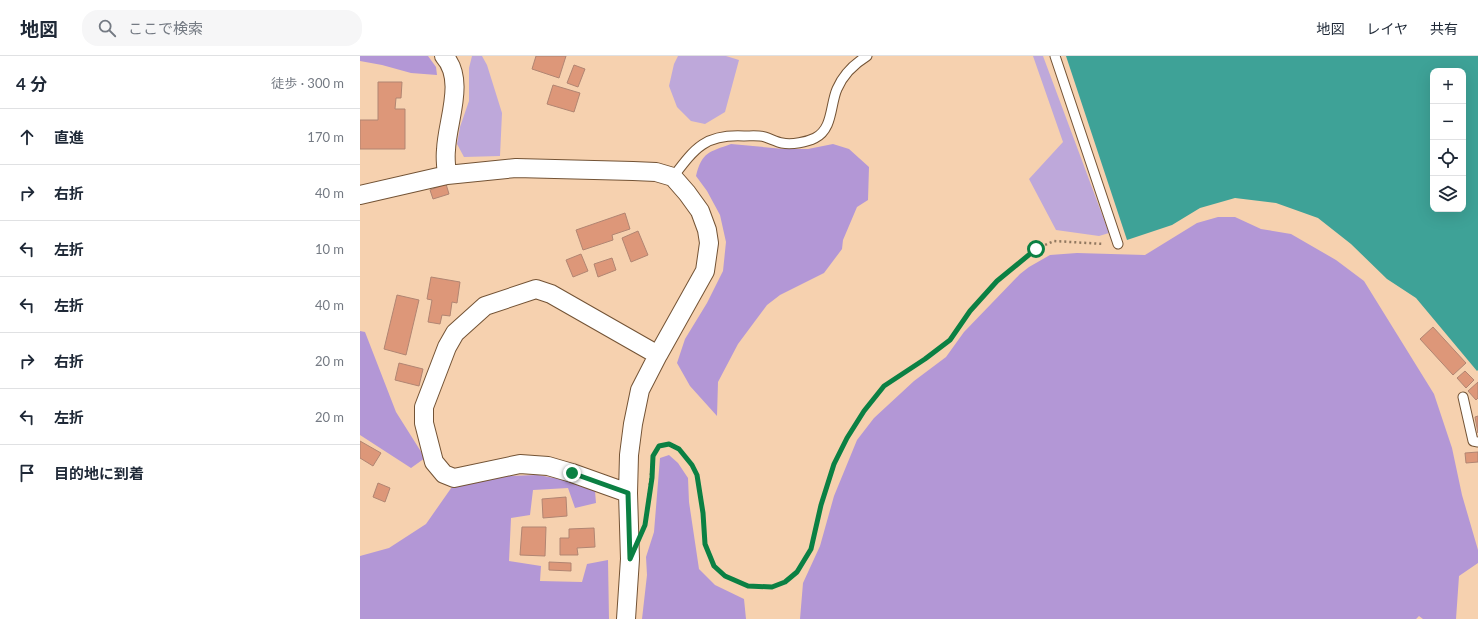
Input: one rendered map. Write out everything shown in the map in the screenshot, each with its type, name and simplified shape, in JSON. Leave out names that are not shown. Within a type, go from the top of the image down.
[{"type":"street","points":[[444,56],[454,77],[453,102],[446,149],[447,175]]},
{"type":"street","points":[[360,195],[447,175],[516,168],[656,172],[673,177],[700,211],[707,230],[709,242],[705,271],[640,390],[633,424],[629,455],[628,493],[630,559],[626,619]]},
{"type":"street","points":[[628,493],[548,466],[520,464],[454,478],[444,474],[434,462],[424,423],[424,407],[447,347],[455,333],[485,306],[536,290],[550,294],[658,355]]},
{"type":"lane","points":[[673,177],[691,154],[707,141],[730,135],[764,136],[783,144],[798,143],[816,138],[825,129],[837,90],[845,76],[857,63],[867,56]]},
{"type":"lane","points":[[1055,56],[1118,244]]},
{"type":"lane","points":[[1463,397],[1472,441],[1478,442]]},
{"type":"path","points":[[648,502],[653,456],[659,446],[669,444],[679,449],[692,465],[697,475],[703,513],[705,544],[714,566],[725,576],[748,586],[772,587],[785,582],[797,572],[811,549],[821,505],[834,464],[847,438],[864,411],[884,386],[925,359],[950,340],[970,311],[997,281],[1036,249],[1054,241],[1088,244],[1118,244]]},
{"type":"shaded area","points":[[360,56],[428,56],[436,67],[437,75],[411,73],[360,61]]},
{"type":"shaded area","points":[[472,56],[482,56],[487,65],[502,113],[500,156],[464,157],[457,144],[460,127],[469,101],[469,68]]},
{"type":"shaded area","points":[[678,56],[726,56],[739,60],[725,112],[705,124],[691,121],[677,107],[669,86],[674,64]]},
{"type":"shaded area","points":[[1033,56],[1043,56],[1109,233],[1099,236],[1056,230],[1029,179],[1063,142]]},
{"type":"shaded area","points":[[731,144],[784,149],[808,149],[833,144],[849,149],[869,167],[868,200],[857,207],[843,240],[842,249],[824,273],[780,295],[767,305],[738,344],[718,382],[717,416],[690,386],[677,363],[685,339],[707,303],[723,271],[726,242],[720,215],[707,191],[696,176],[698,168],[704,157],[712,151]]},
{"type":"shaded area","points":[[1218,217],[1235,217],[1261,229],[1291,234],[1336,260],[1364,281],[1434,394],[1452,448],[1462,495],[1478,550],[1478,563],[1459,576],[1456,619],[1423,619],[1419,616],[1416,619],[800,619],[803,583],[820,546],[834,496],[857,440],[874,418],[914,381],[946,357],[964,332],[1020,274],[1050,255],[1077,253],[1145,255],[1197,223]]},
{"type":"shaded area","points":[[360,331],[365,332],[396,412],[425,458],[411,468],[360,435]]},
{"type":"shaded area","points":[[669,455],[678,463],[688,478],[689,502],[699,569],[715,585],[744,599],[746,619],[642,619],[647,575],[646,557],[654,532],[660,458]]},
{"type":"shaded area","points":[[538,475],[571,481],[595,491],[596,503],[575,508],[568,488],[533,490],[530,515],[511,518],[509,561],[541,566],[540,581],[582,582],[587,564],[608,560],[609,619],[360,619],[360,556],[389,548],[426,524],[454,484],[507,476]]},
{"type":"water","points":[[1066,56],[1478,56],[1477,371],[1416,298],[1387,279],[1351,244],[1318,218],[1276,203],[1235,198],[1200,208],[1172,225],[1127,240]]},
{"type":"building","points":[[536,56],[566,56],[559,78],[532,69]]},
{"type":"building","points":[[574,65],[585,69],[578,87],[567,83]]},
{"type":"building","points":[[378,82],[402,82],[401,98],[396,98],[395,109],[405,109],[405,149],[360,149],[360,120],[378,120]]},
{"type":"building","points":[[553,85],[580,93],[574,112],[547,104]]},
{"type":"building","points":[[446,184],[449,194],[433,199],[430,190]]},
{"type":"building","points":[[625,213],[630,229],[612,235],[613,240],[583,250],[576,230]]},
{"type":"building","points":[[638,231],[648,255],[631,262],[622,238]]},
{"type":"building","points":[[581,254],[588,271],[573,277],[566,260]]},
{"type":"building","points":[[612,258],[616,270],[598,277],[594,264]]},
{"type":"building","points":[[431,277],[460,282],[457,303],[452,302],[450,316],[442,315],[440,324],[428,322],[432,300],[427,299]]},
{"type":"building","points":[[397,295],[419,300],[406,355],[384,349]]},
{"type":"building","points":[[1433,327],[1466,363],[1453,375],[1420,339]]},
{"type":"building","points":[[399,363],[423,369],[419,386],[395,380]]},
{"type":"building","points":[[1465,371],[1474,380],[1466,388],[1457,378]]},
{"type":"building","points":[[1478,382],[1478,398],[1476,400],[1468,391]]},
{"type":"building","points":[[1478,416],[1478,433],[1475,417]]},
{"type":"building","points":[[360,441],[381,453],[373,466],[360,458]]},
{"type":"building","points":[[1478,452],[1478,462],[1466,463],[1465,453]]},
{"type":"building","points":[[378,483],[390,488],[385,502],[373,497]]},
{"type":"building","points":[[566,497],[567,516],[543,518],[542,499]]},
{"type":"building","points":[[522,527],[546,527],[545,556],[520,555]]},
{"type":"building","points":[[594,528],[595,547],[577,548],[578,555],[560,555],[560,538],[569,538],[569,529]]},
{"type":"building","points":[[549,562],[571,563],[571,571],[549,570]]},
{"type":"route","points":[[572,473],[628,493],[630,559],[645,525],[652,478],[653,456],[659,446],[669,444],[679,449],[692,465],[697,475],[703,513],[705,544],[714,566],[725,576],[748,586],[772,587],[785,582],[797,572],[811,549],[821,505],[834,464],[847,438],[864,411],[884,386],[925,359],[950,340],[970,311],[997,281],[1036,249]]}]
